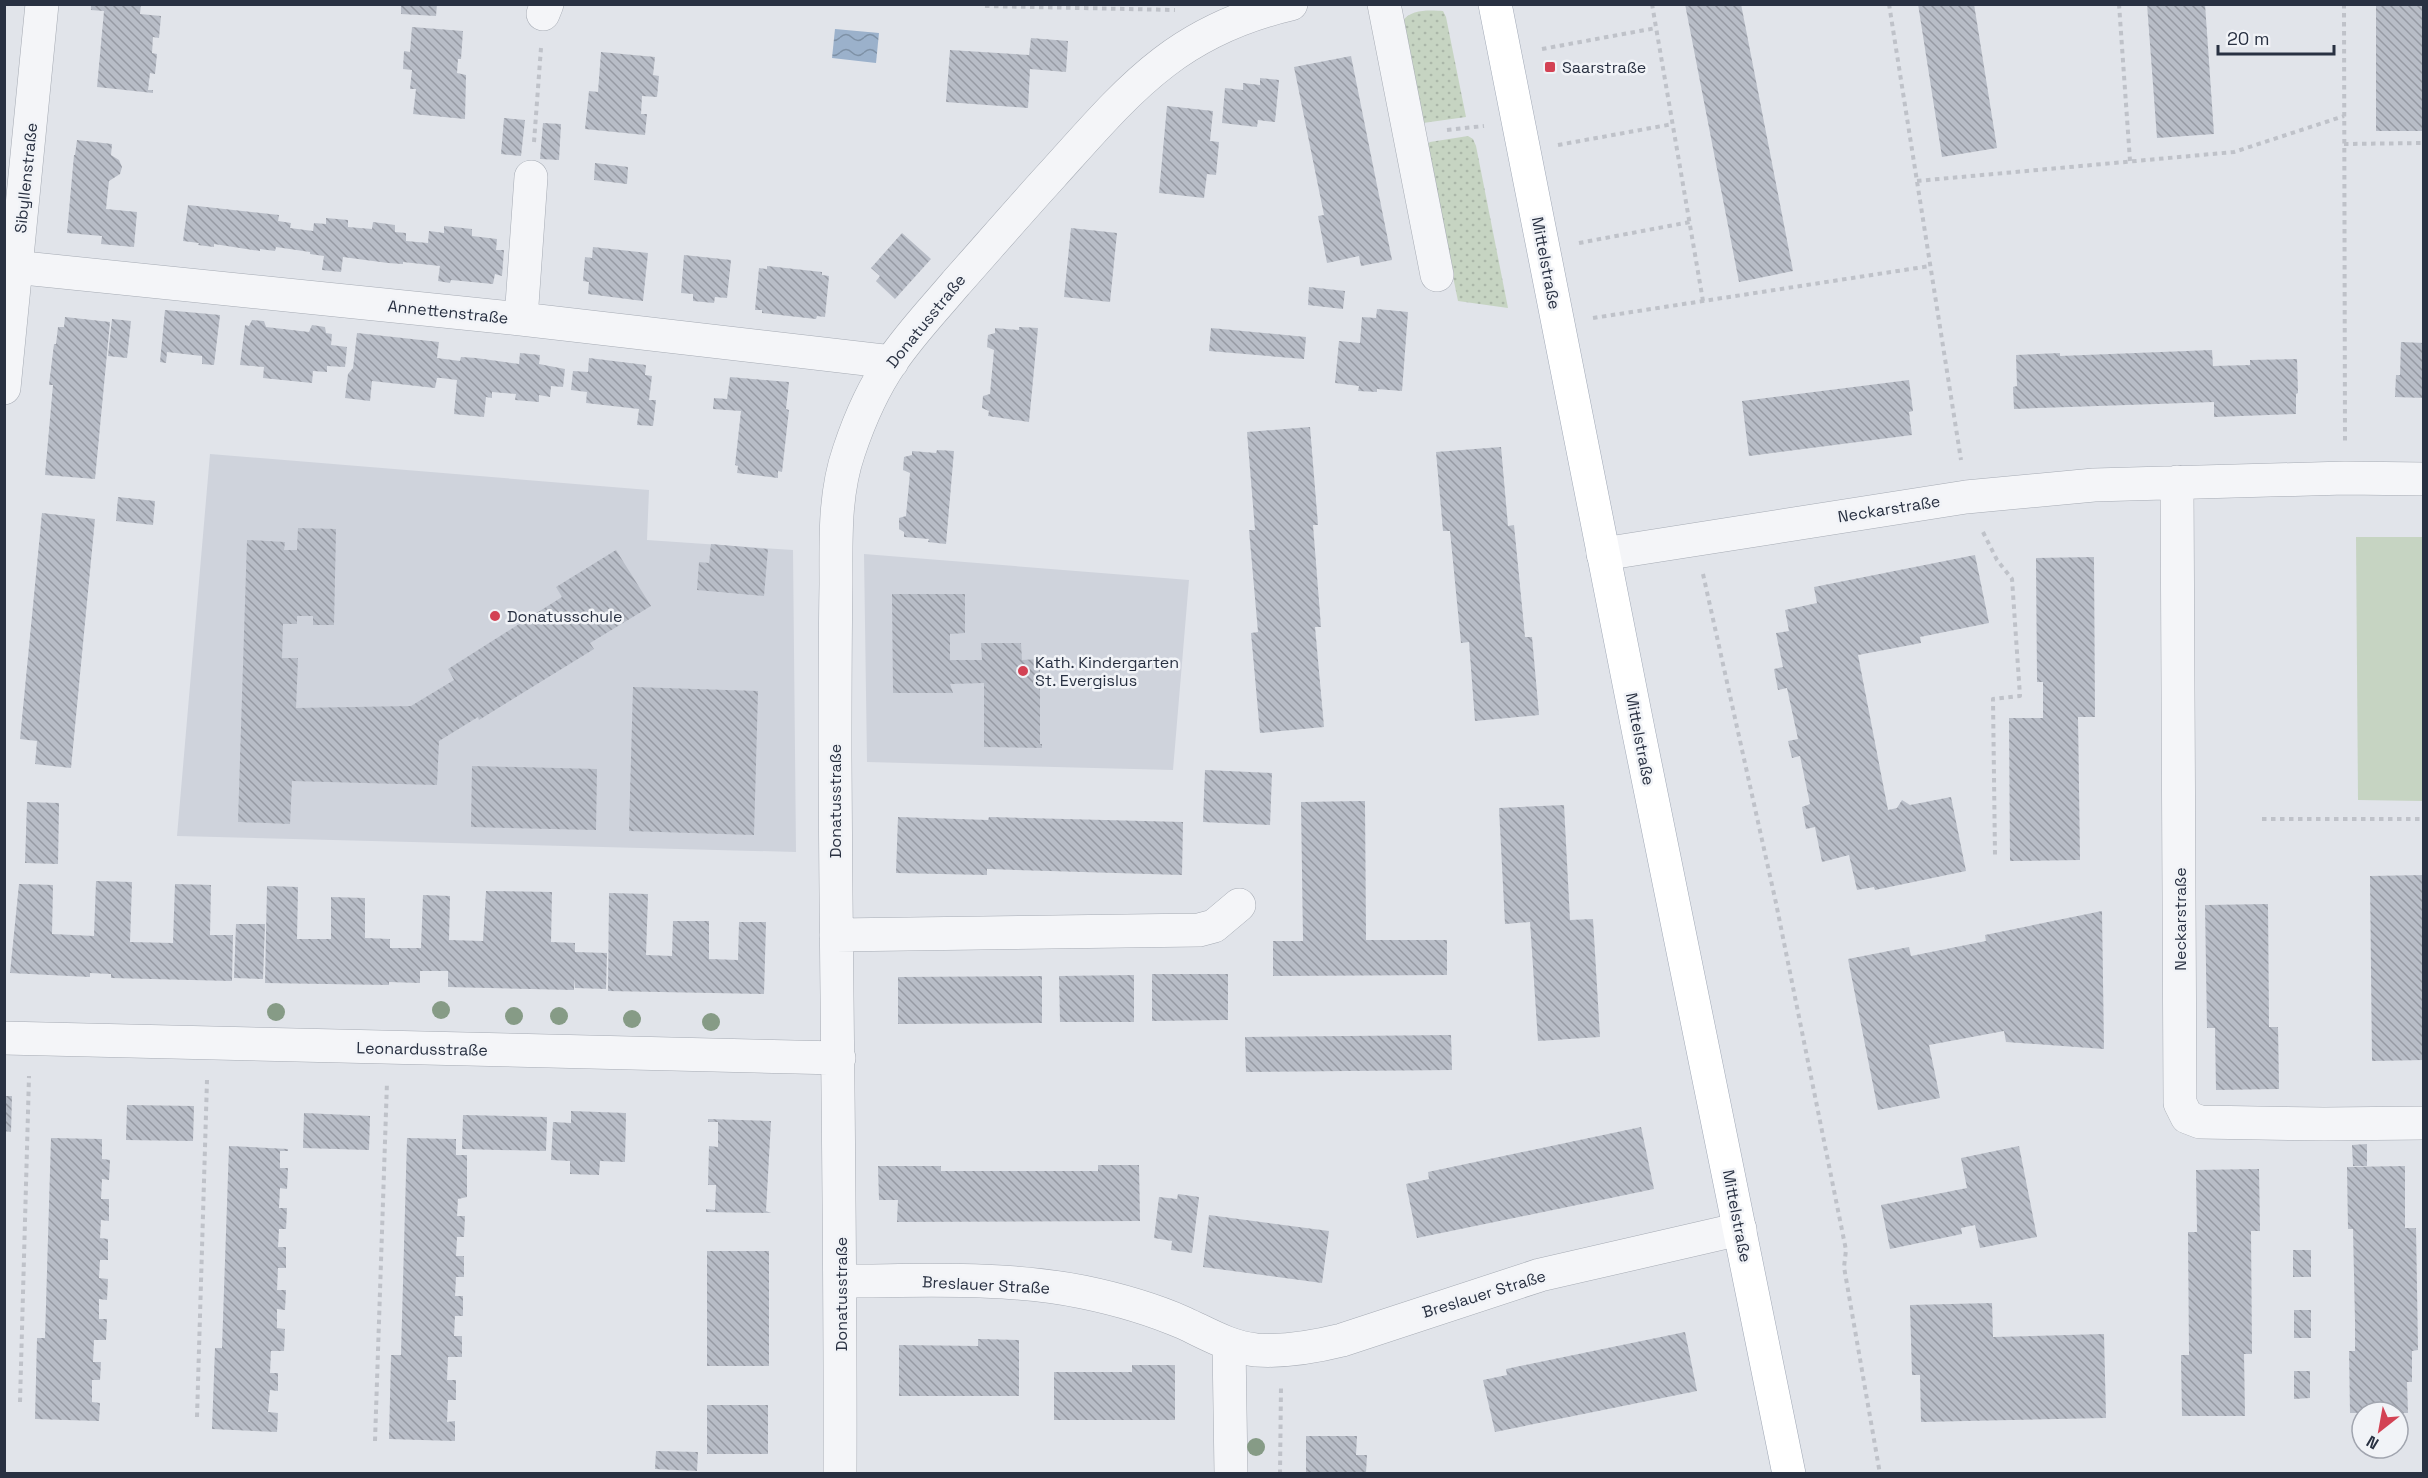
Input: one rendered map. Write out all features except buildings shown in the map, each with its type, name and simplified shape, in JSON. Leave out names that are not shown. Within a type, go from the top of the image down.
[{"type":"main road","name":"Mittelstraße","points":[[1495,4],[1603,554],[1789,1473]]},
{"type":"street","name":"Sibyllenstraße","points":[[4,388],[10,267],[42,4]]},
{"type":"street","name":"Donatusstraße","points":[[840,1473],[841,1281],[836,935],[837,514],[840,485],[847,455],[885,361],[1117,102],[1138,81],[1168,57],[1196,39],[1260,11],[1291,4]]},
{"type":"street","points":[[1384,4],[1437,275]]},
{"type":"street","points":[[521,319],[531,177]]},
{"type":"street","name":"Annettenstraße","points":[[10,267],[521,319],[885,361]]},
{"type":"street","name":"Neckarstraße","points":[[1603,554],[1966,497],[2094,485],[2344,478],[2424,479]]},
{"type":"street","name":"Neckarstraße","points":[[2177,482],[2180,1103],[2187,1117],[2200,1122],[2424,1123]]},
{"type":"street","points":[[836,935],[1199,930],[1214,926],[1239,905]]},
{"type":"street","name":"Leonardusstraße","points":[[17,1038],[839,1058]]},
{"type":"street","name":"Breslauer Straße","points":[[841,1281],[999,1283],[1083,1292],[1151,1310],[1229,1344],[1255,1350],[1281,1350],[1310,1348],[1342,1340],[1540,1275],[1740,1229]]},
{"type":"street","points":[[1229,1344],[1232,1473]]},
{"type":"path","points":[[1652,4],[1703,301]]},
{"type":"path","points":[[1889,4],[1966,497],[1997,560],[2012,579],[2020,696],[1993,699],[1995,855]]},
{"type":"path","points":[[2119,4],[2130,161]]},
{"type":"path","points":[[2344,4],[2344,478]]},
{"type":"path","points":[[985,6],[1176,10]]},
{"type":"path","points":[[531,177],[545,10]]},
{"type":"path","points":[[1505,56],[1656,28]]},
{"type":"path","points":[[1917,181],[2234,152],[2344,116]]},
{"type":"path","points":[[1524,152],[1673,124]]},
{"type":"path","points":[[2344,144],[2424,143]]},
{"type":"path","points":[[1543,250],[1690,222]]},
{"type":"path","points":[[1558,323],[1930,266]]},
{"type":"path","points":[[1695,538],[1776,903],[1846,1250],[1844,1267],[1880,1473]]},
{"type":"path","points":[[2262,819],[2424,819]]},
{"type":"path","points":[[17,1038],[20,1402]]},
{"type":"path","points":[[196,1417],[208,1043]]},
{"type":"path","points":[[375,1441],[388,1048]]},
{"type":"path","points":[[1280,1473],[1281,1350]]},
{"type":"shaded area","name":"Donatusschule","points":[[210,454],[649,490],[647,540],[793,550],[796,852],[177,836]]},
{"type":"shaded area","name":"Kath. Kindergarten St. Evergislus","points":[[864,554],[1189,580],[1173,770],[867,762]]},
{"type":"green space","points":[[1443,11],[1466,117],[1423,123],[1403,21],[1415,12]]},
{"type":"green space","points":[[1468,136],[1473,139],[1476,146],[1508,308],[1458,301],[1426,145],[1430,142]]},
{"type":"green space","points":[[2356,537],[2423,537],[2423,801],[2358,800]]},
{"type":"water","points":[[835,29],[879,33],[876,63],[832,58]]},
{"type":"place","name":"Saarstraße","points":[[1550,67]]},
{"type":"place","name":"Donatusschule","points":[[495,616]]},
{"type":"place","name":"Kath. Kindergarten St. Evergislus","points":[[1023,671]]}]
